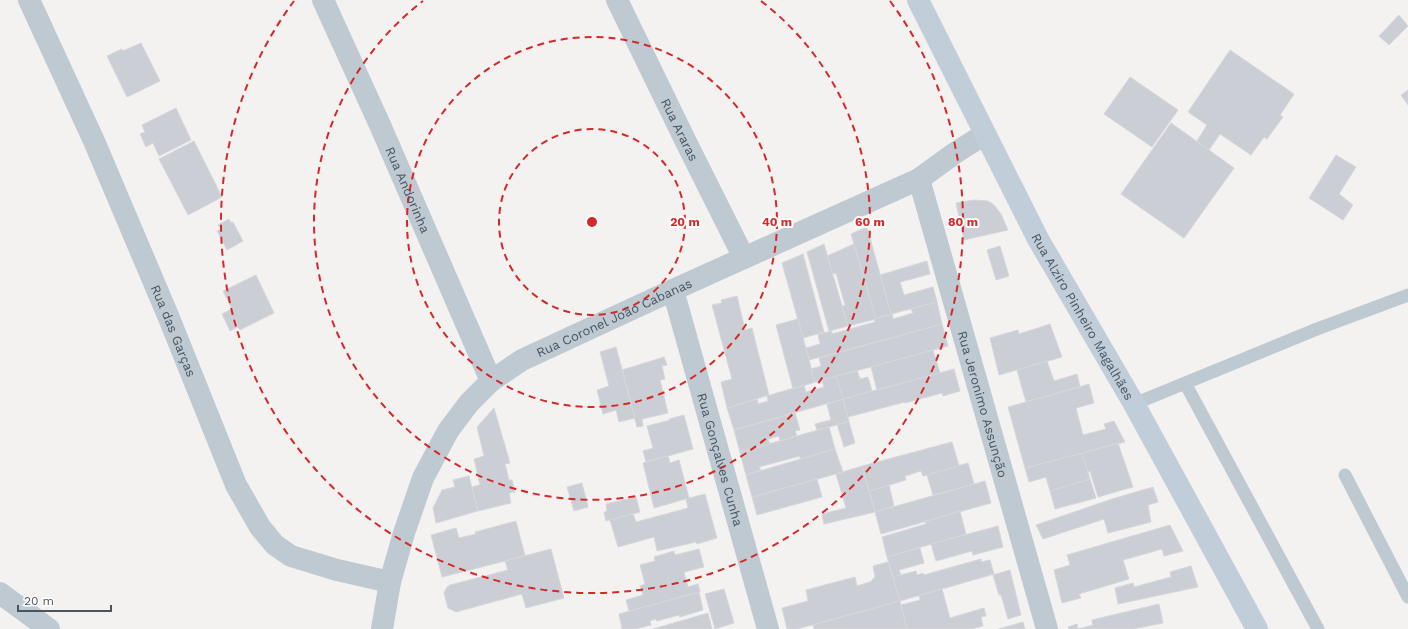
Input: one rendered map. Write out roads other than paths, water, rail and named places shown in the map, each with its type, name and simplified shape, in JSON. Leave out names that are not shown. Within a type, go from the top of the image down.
[{"type":"street","name":"Rua das Garças","points":[[29,0],[97,148],[169,318],[236,485],[260,527],[275,545],[291,556],[337,570],[390,582]]},
{"type":"street","name":"Rua Andorinha","points":[[323,0],[380,125],[491,381]]},
{"type":"street","name":"Rua Araras","points":[[617,0],[682,135],[744,258]]},
{"type":"street","name":"Rua Alziro Pinheiro Magalhães","points":[[918,0],[1038,239],[1134,404],[1257,629]]},
{"type":"street","name":"Rua Coronel João Cabanas","points":[[382,629],[390,582],[404,533],[423,478],[448,431],[468,403],[491,381],[522,360],[919,179],[955,153],[985,134]]},
{"type":"street","name":"Rua Jeronimo Assunção","points":[[919,179],[1047,629]]},
{"type":"street","name":"Rua Gonçalves Cunha","points":[[673,290],[768,629]]},
{"type":"street","points":[[0,593],[49,629]]},
{"type":"lane","points":[[1134,404],[1317,329],[1408,295]]},
{"type":"lane","points":[[1185,383],[1318,629]]},
{"type":"lane","points":[[1345,475],[1408,597]]}]
